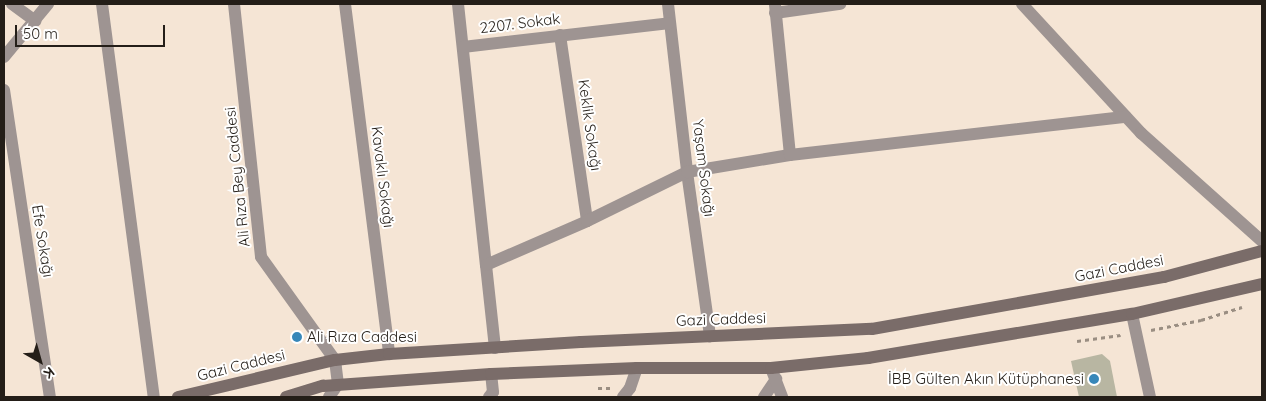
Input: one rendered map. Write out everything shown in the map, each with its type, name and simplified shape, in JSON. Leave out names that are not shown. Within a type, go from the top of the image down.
[{"type":"main road","name":"Gazi Caddesi","points":[[178,397],[335,360],[390,354],[872,329],[1164,277],[1262,251]]},
{"type":"main road","points":[[286,397],[323,386],[338,384],[491,374],[637,368],[773,374],[1132,314],[1262,284]]},
{"type":"street","points":[[12,4],[35,21]]},
{"type":"street","points":[[4,57],[48,4]]},
{"type":"street","points":[[102,4],[154,397]]},
{"type":"street","name":"Ali Rıza Bey Caddesi","points":[[234,4],[261,257],[335,360],[338,384]]},
{"type":"street","name":"Kavaklı Sokağı","points":[[345,4],[390,354]]},
{"type":"street","points":[[458,4],[495,348]]},
{"type":"street","name":"Yaşam Sokağı","points":[[668,4],[687,172],[710,336]]},
{"type":"street","points":[[790,155],[775,9],[840,4]]},
{"type":"street","points":[[1022,4],[1141,133],[1262,241]]},
{"type":"street","name":"2207. Sokak","points":[[463,47],[670,24]]},
{"type":"street","name":"Keklik Sokağı","points":[[560,35],[587,221]]},
{"type":"street","name":"Efe Sokağı","points":[[4,90],[50,397]]},
{"type":"street","points":[[486,265],[587,221],[687,172],[790,155],[1126,117]]},
{"type":"street","points":[[1132,314],[1150,397]]},
{"type":"street","points":[[624,397],[630,388],[637,368]]},
{"type":"street","points":[[489,397],[493,392],[491,374]]},
{"type":"street","points":[[764,397],[773,374]]},
{"type":"street","points":[[773,374],[782,397]]},
{"type":"street","points":[[329,397],[338,384]]},
{"type":"building","name":"İBB Gülten Akın Kütüphanesi","points":[[1102,354],[1110,361],[1117,397],[1079,397],[1071,361]]},
{"type":"place","name":"Ali Rıza Caddesi","points":[[297,337]]},
{"type":"place","name":"İBB Gülten Akın Kütüphanesi","points":[[1094,379]]}]
